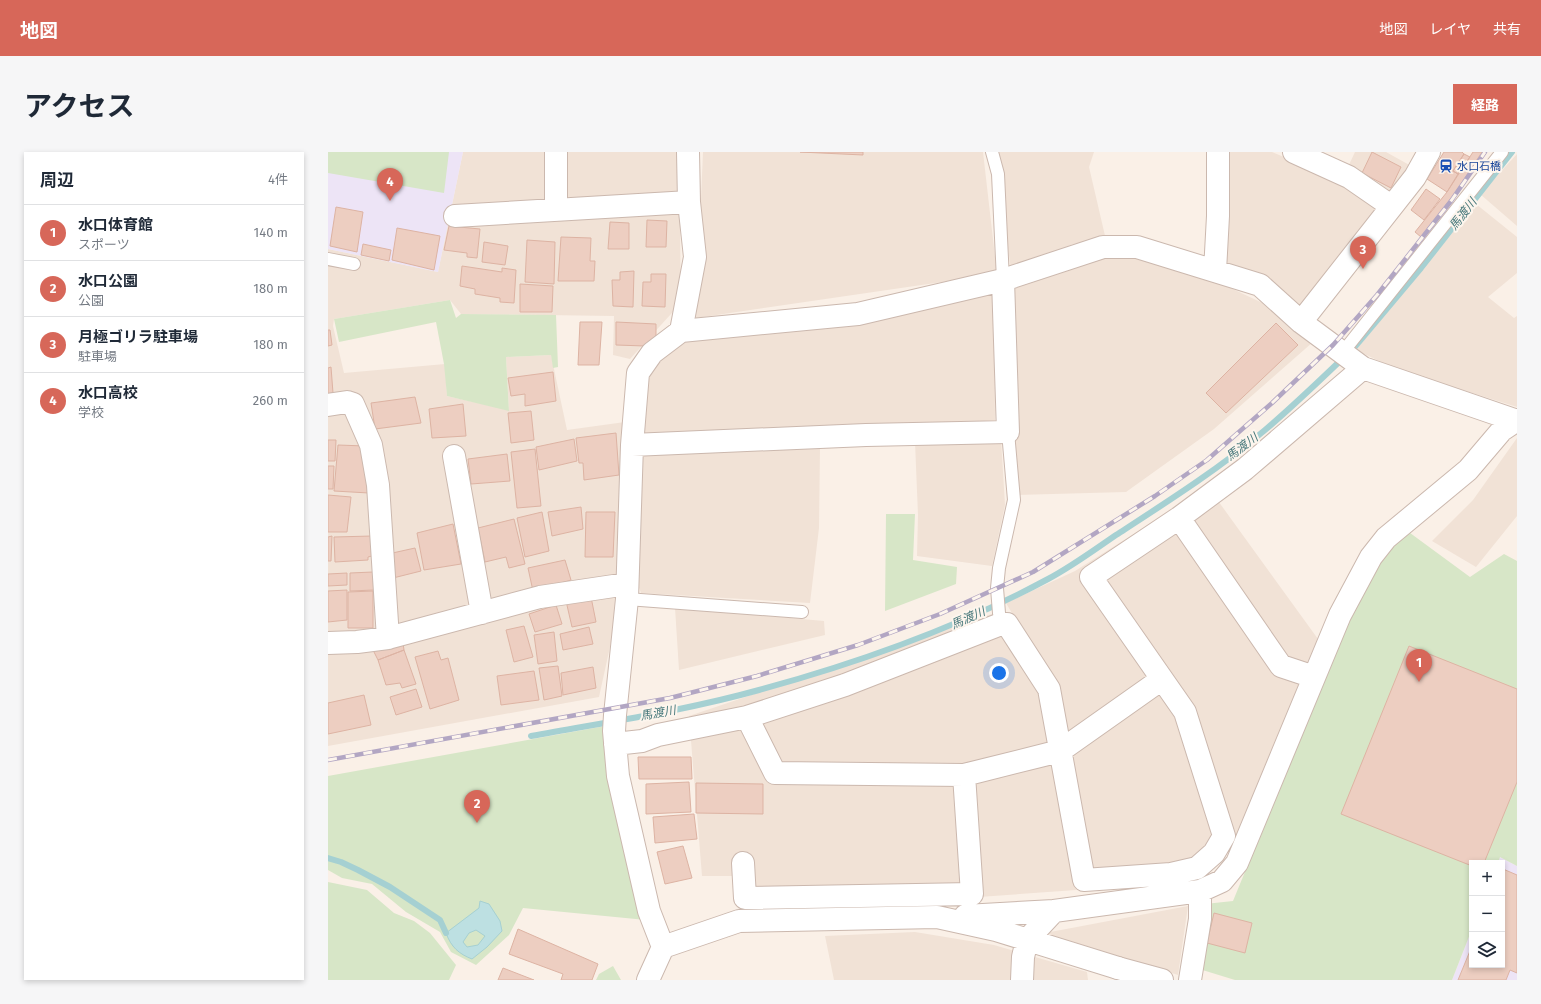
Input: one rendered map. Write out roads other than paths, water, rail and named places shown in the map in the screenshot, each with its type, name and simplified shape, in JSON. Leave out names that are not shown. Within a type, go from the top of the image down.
[{"type":"street","points":[[556,152],[556,210]]},
{"type":"street","points":[[681,331],[696,257],[689,202],[688,152]]},
{"type":"street","points":[[1215,271],[1218,216],[1218,152]]},
{"type":"street","points":[[1294,152],[1349,177],[1391,206]]},
{"type":"street","points":[[1301,322],[1415,177],[1430,152]]},
{"type":"street","points":[[455,216],[689,202]]},
{"type":"street","points":[[648,980],[663,947],[649,911],[618,776],[615,730],[627,592],[632,445],[638,373],[652,353],[681,331],[858,314],[1003,280],[1103,247],[1137,247],[1260,285],[1301,322],[1363,368],[1517,421]]},
{"type":"street","points":[[632,445],[866,435],[1008,432],[1003,280]]},
{"type":"street","points":[[615,730],[642,741],[658,735],[747,717],[845,685],[1000,619],[1007,624],[1049,689],[1084,880],[1171,874],[1197,868],[1214,853],[1224,836],[1185,712],[1091,577],[1179,518],[1245,469],[1363,368]]},
{"type":"street","points":[[328,405],[346,402],[353,404],[371,445],[378,485],[388,638]]},
{"type":"street","points":[[663,947],[739,921],[937,917],[1054,911],[1200,890],[1222,880],[1236,863],[1340,615],[1371,557],[1386,538],[1468,470],[1502,430],[1517,421]]},
{"type":"street","points":[[454,456],[482,613]]},
{"type":"street","points":[[1179,518],[1280,666],[1314,677]]},
{"type":"street","points":[[328,643],[357,642],[388,638],[540,597],[627,592]]},
{"type":"street","points":[[747,717],[775,772],[964,775],[1060,751],[1162,679]]},
{"type":"street","points":[[743,863],[745,898],[972,894],[964,775]]},
{"type":"street","points":[[1190,980],[1200,919],[1200,890]]},
{"type":"street","points":[[1022,980],[1023,957],[1027,940],[1054,911]]},
{"type":"street","points":[[937,917],[996,930],[1162,980]]},
{"type":"lane","points":[[992,152],[998,174],[1003,280]]},
{"type":"lane","points":[[1343,352],[1502,152]]},
{"type":"lane","points":[[328,259],[354,264]]},
{"type":"lane","points":[[1000,619],[997,597],[999,568],[1014,500],[1008,432]]},
{"type":"lane","points":[[627,592],[802,612]]},
{"type":"water","points":[[480,901],[489,904],[500,921],[502,931],[487,947],[472,959],[463,955],[456,949],[450,942],[446,933],[479,908]],"holes":[[[476,930],[485,936],[478,945],[467,947],[463,942],[469,933]]]},
{"type":"waterway","name":"馬渡川","points":[[1353,349],[1421,268],[1512,152]]},
{"type":"waterway","name":"馬渡川","points":[[531,736],[674,710],[759,690],[833,668],[906,643],[943,629],[1014,597],[1065,569],[1192,485],[1265,430],[1294,405],[1339,362]]},
{"type":"waterway","points":[[328,858],[341,862],[390,887],[440,920],[446,933]]},
{"type":"railway","points":[[328,760],[670,698],[757,676],[858,645],[940,614],[1033,572],[1155,496],[1207,460],[1272,403],[1333,345],[1377,295],[1451,201],[1485,152]]},
{"type":"place","name":"水口石橋","points":[[1446,166]]},
{"type":"place","name":"水口高校","points":[[390,201]]},
{"type":"place","name":"月極ゴリラ駐車場","points":[[1363,269]]},
{"type":"place","name":"水口体育館","points":[[1419,682]]},
{"type":"place","name":"水口公園","points":[[477,823]]}]
